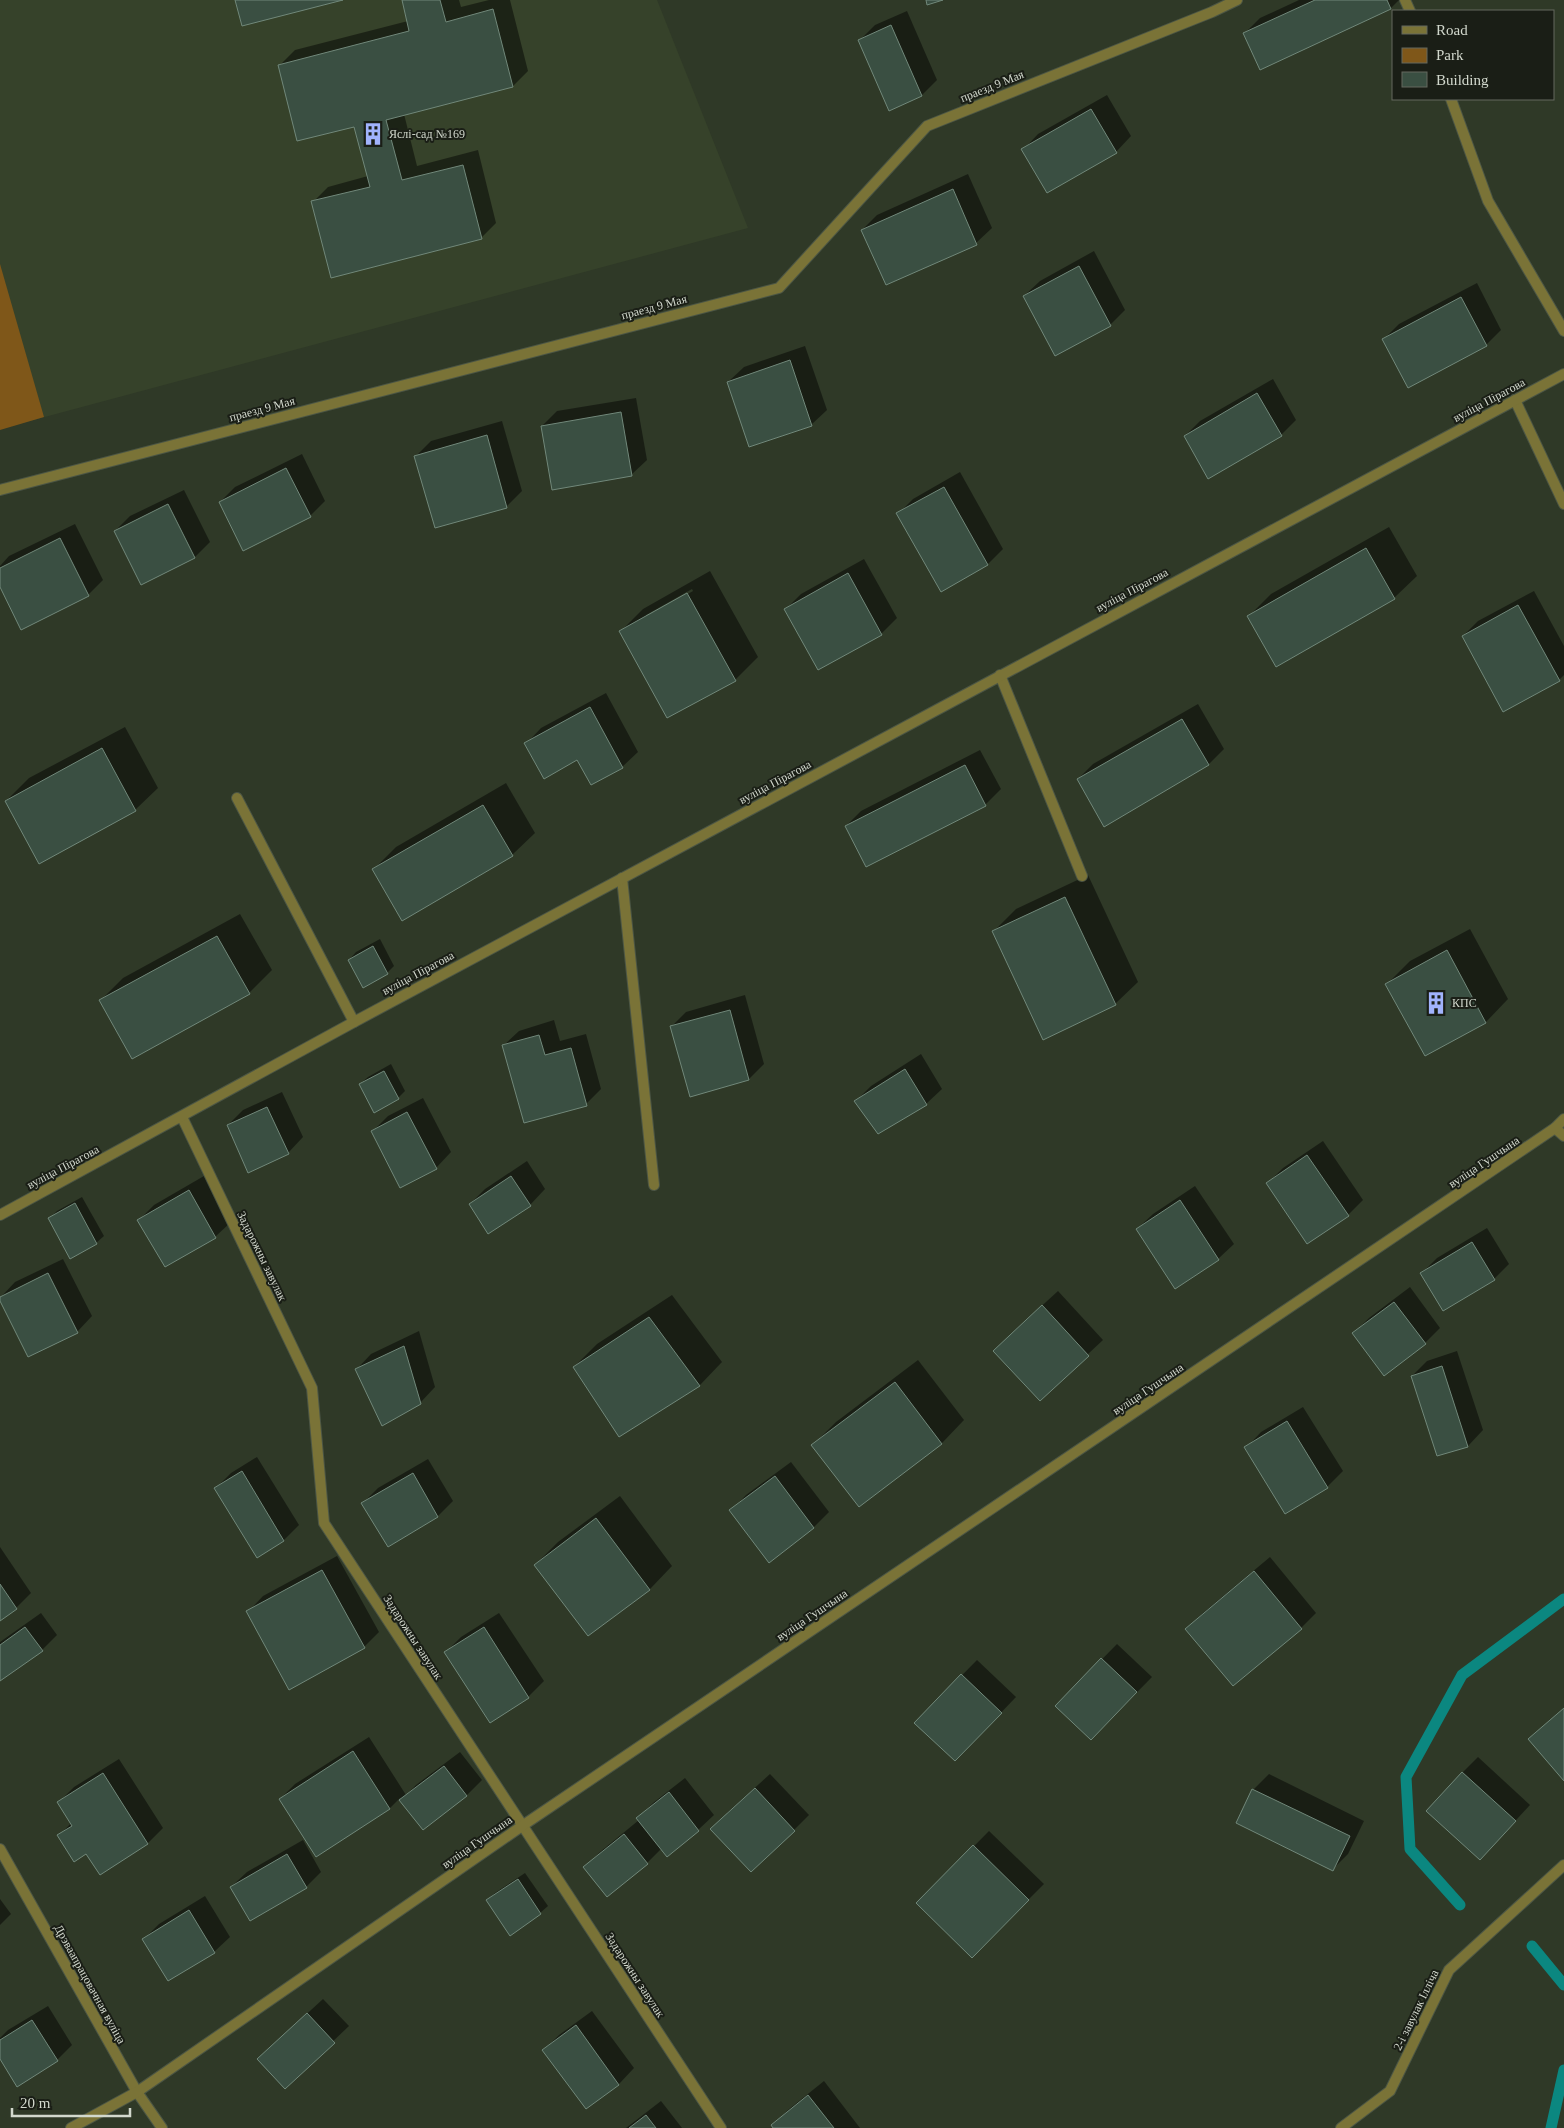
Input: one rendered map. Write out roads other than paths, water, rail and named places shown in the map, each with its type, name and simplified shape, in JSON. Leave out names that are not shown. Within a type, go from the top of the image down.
[{"type":"street","name":"праезд 9 Мая","points":[[0,490],[779,288],[927,126],[1212,12],[1237,0]]},
{"type":"street","points":[[1451,100],[1488,200],[1564,331]]},
{"type":"street","name":"вуліца Пірагова","points":[[0,1215],[354,1022],[1564,374]]},
{"type":"street","points":[[1515,400],[1564,504]]},
{"type":"street","points":[[1000,675],[1082,876]]},
{"type":"street","points":[[237,798],[354,1022]]},
{"type":"street","points":[[622,878],[654,1185]]},
{"type":"street","name":"Задарожны завулак","points":[[182,1117],[312,1388],[324,1524],[720,2128]]},
{"type":"street","name":"вуліца Гушчына","points":[[71,2128],[136,2092],[522,1826],[1556,1128],[1564,1119]]},
{"type":"street","points":[[1556,1128],[1564,1136]]},
{"type":"street","name":"Дрэваапрацовачная вуліца","points":[[0,1849],[136,2092],[162,2128]]},
{"type":"street","name":"2-і завулак Ілліча","points":[[1341,2128],[1390,2091],[1449,1970],[1564,1865]]},
{"type":"waterway","points":[[1460,1905],[1410,1849],[1406,1777],[1462,1675],[1564,1599]]},
{"type":"waterway","points":[[1532,1946],[1564,1985]]},
{"type":"waterway","points":[[1551,2128],[1564,2070]]},
{"type":"place","name":"Яслі-сад №169","points":[[373,134]]},
{"type":"place","name":"КПС","points":[[1436,1003]]}]
